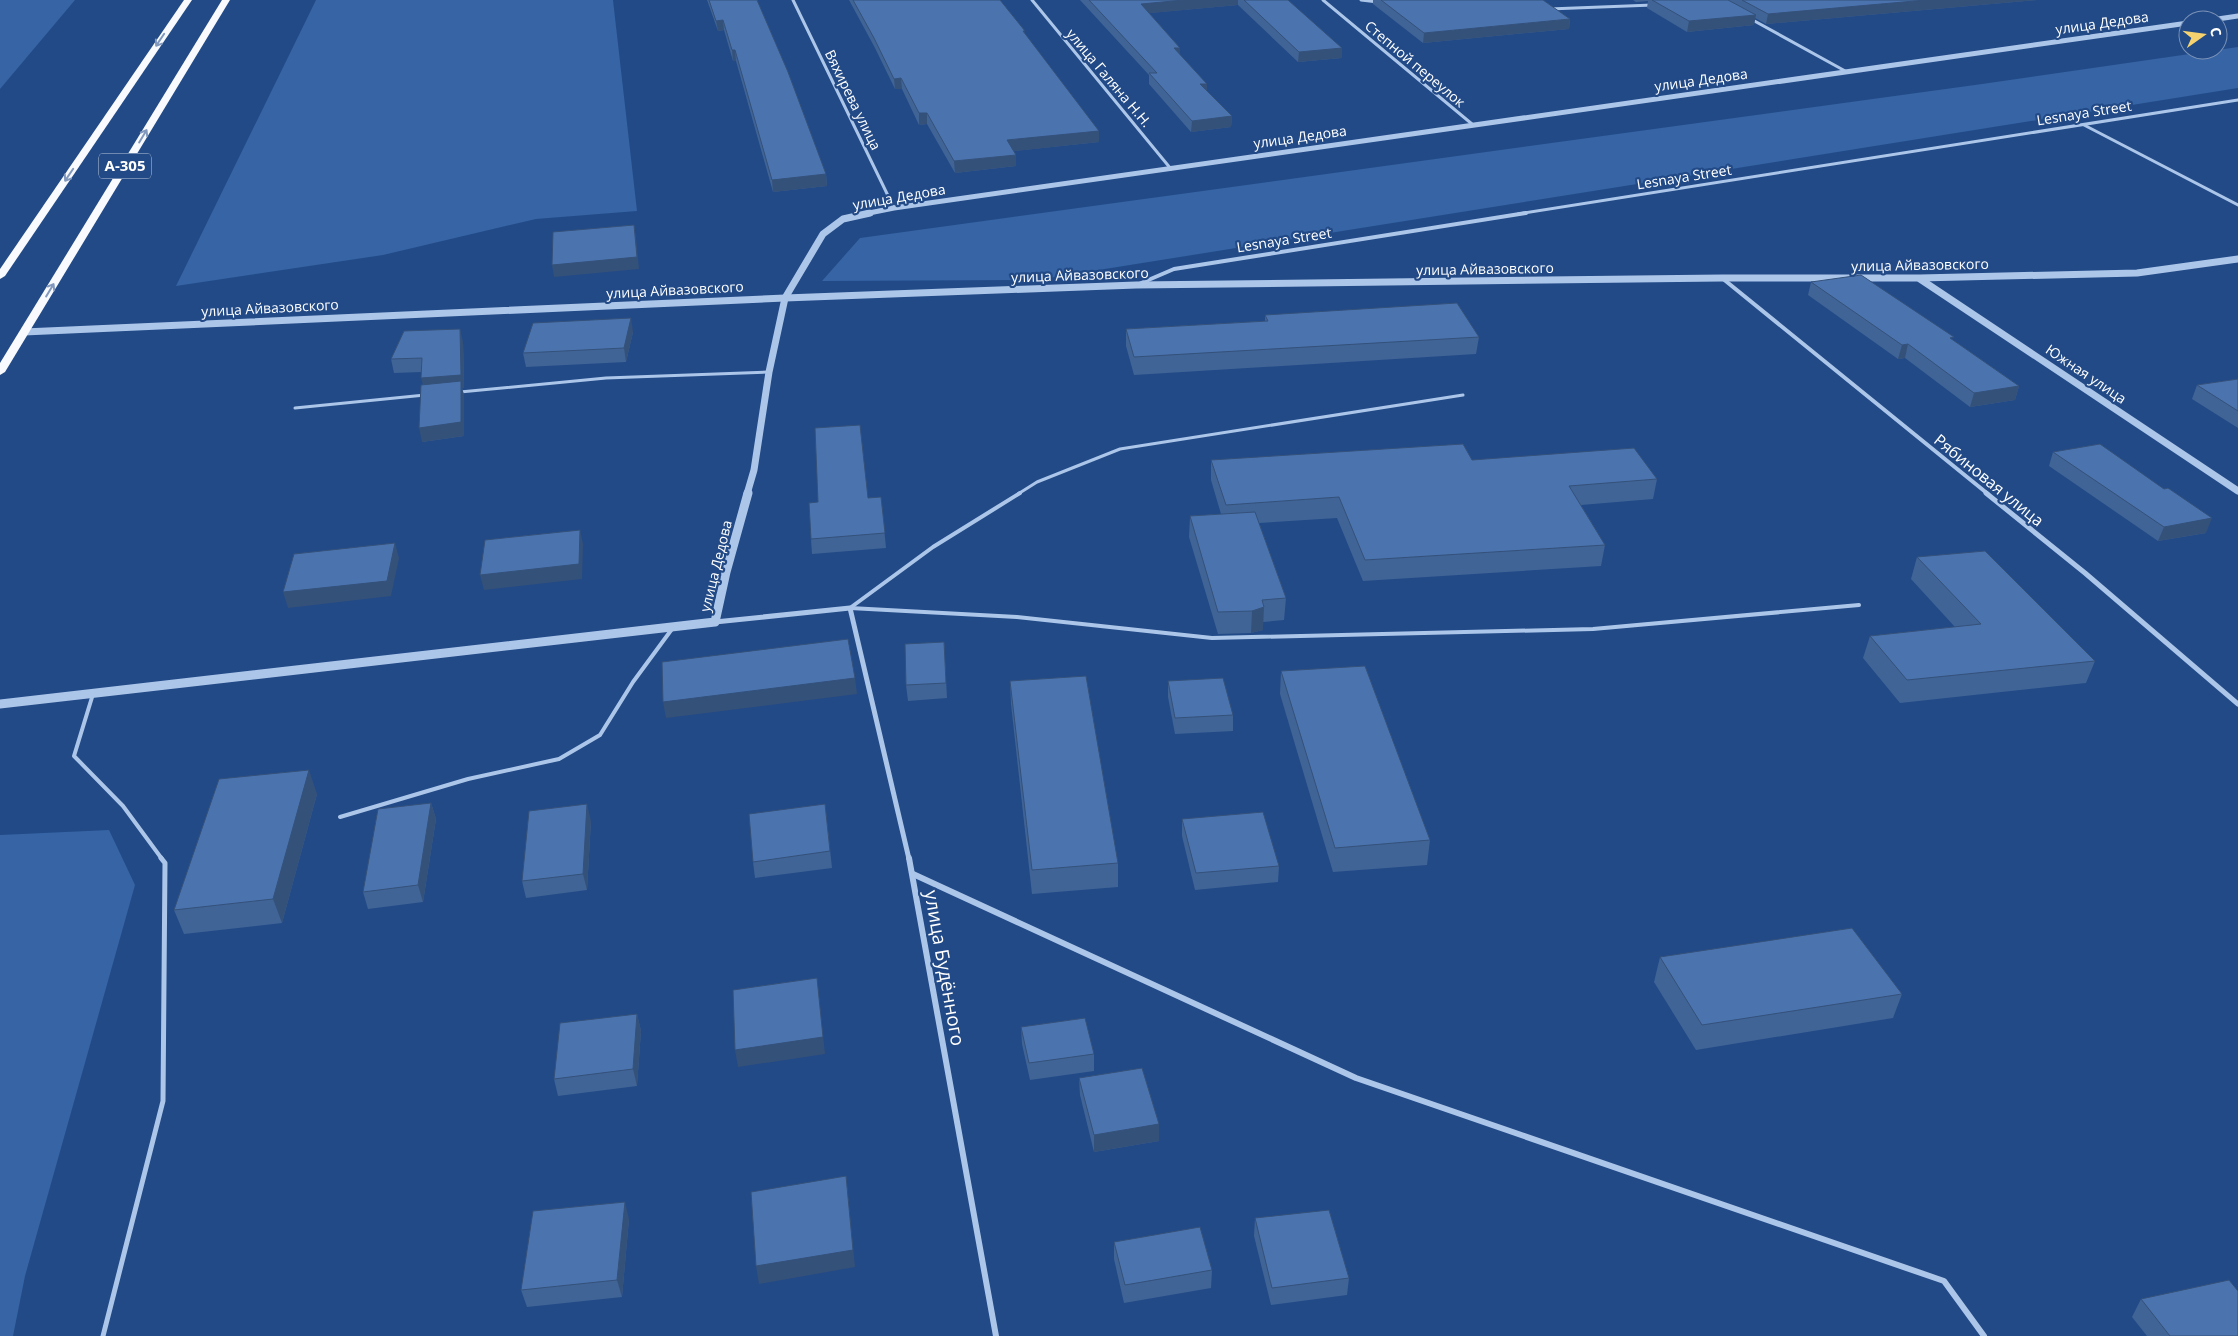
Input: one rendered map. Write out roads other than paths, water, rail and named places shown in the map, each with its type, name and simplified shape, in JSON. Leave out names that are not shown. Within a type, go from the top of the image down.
[{"type":"highway","name":"А-305","points":[[0,276],[188,0]]},
{"type":"highway","name":"А-305","points":[[0,372],[226,0]]},
{"type":"street","name":"Вяхирева улица","points":[[793,0],[894,208]]},
{"type":"street","name":"улица Галяна Н.Н.","points":[[1032,0],[1171,169]]},
{"type":"street","name":"Степной переулок","points":[[1323,0],[1472,124]]},
{"type":"street","points":[[1361,0],[1380,2]]},
{"type":"street","points":[[1548,9],[1662,5]]},
{"type":"street","points":[[1743,15],[1847,72]]},
{"type":"street","name":"улица Дедова","points":[[716,622],[726,572],[754,470],[769,372],[785,298],[823,234],[843,219],[894,208],[2178,24]]},
{"type":"street","name":"Lesnaya Street","points":[[1136,285],[1174,269],[2238,100]]},
{"type":"street","points":[[2084,125],[2238,205]]},
{"type":"street","name":"улица Айвазовского","points":[[24,332],[785,298],[1136,285],[1722,278],[1920,278],[2137,273],[2238,259]]},
{"type":"street","name":"Рябиновая улица","points":[[1722,278],[2084,572],[2238,704]]},
{"type":"street","name":"Южная улица","points":[[1920,278],[2238,491]]},
{"type":"street","points":[[0,704],[850,608]]},
{"type":"street","name":"улица Будённого","points":[[850,608],[913,874],[996,1336]]},
{"type":"street","points":[[913,874],[1356,1078],[1944,1281],[1984,1336]]},
{"type":"lane","points":[[450,393],[606,378],[769,372]]},
{"type":"lane","points":[[295,408],[431,395]]},
{"type":"lane","points":[[850,608],[933,547],[1037,482],[1120,449],[1463,395]]},
{"type":"lane","points":[[850,608],[1017,616],[1212,638],[1593,629],[1859,605]]},
{"type":"lane","points":[[340,817],[468,779],[559,759],[600,735],[633,682],[673,627]]},
{"type":"lane","points":[[94,692],[74,756],[124,806],[165,862],[163,1101],[103,1336]]}]
